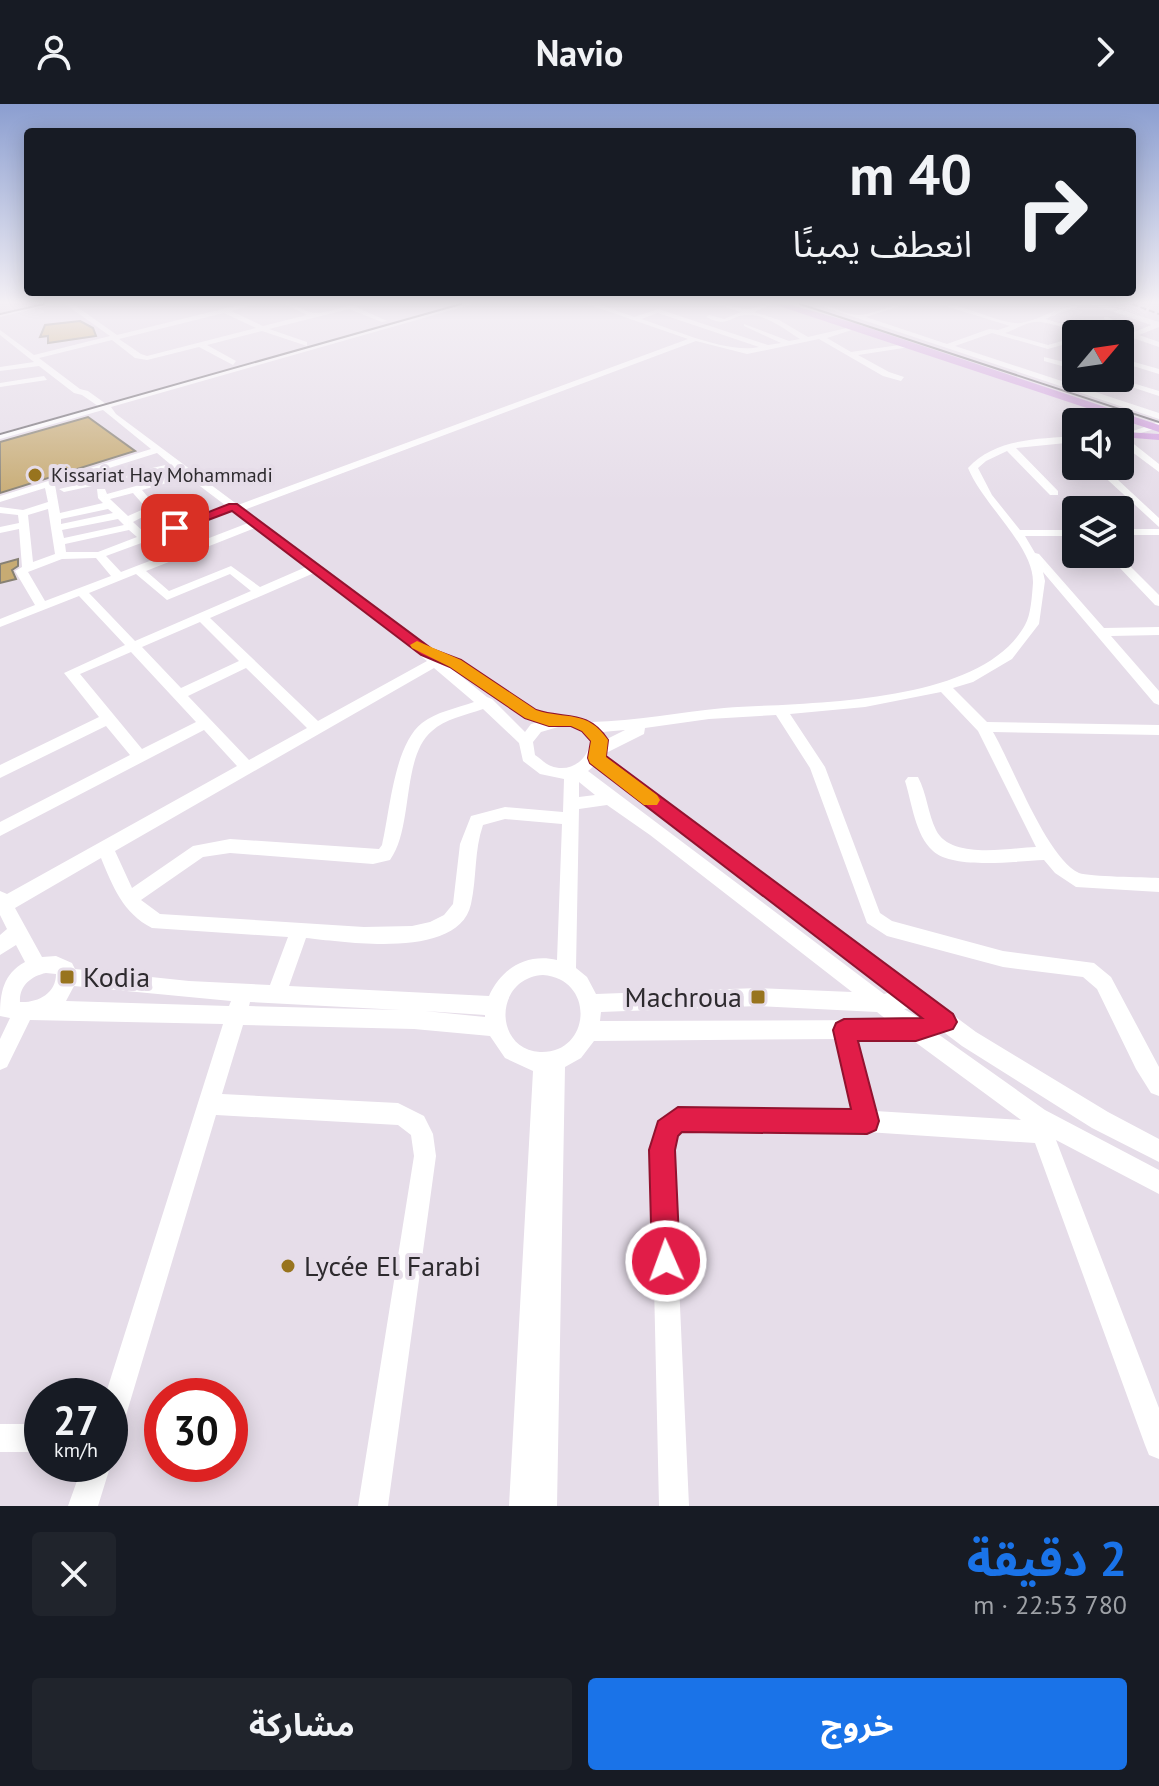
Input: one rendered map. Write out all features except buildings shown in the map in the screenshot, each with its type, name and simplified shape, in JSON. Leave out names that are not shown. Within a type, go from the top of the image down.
[{"type":"main road","points":[[983,369],[1097,408]]},
{"type":"main road","points":[[990,369],[1154,426]]},
{"type":"main road","points":[[1134,420],[1154,426]]},
{"type":"main road","points":[[1134,432],[1154,426]]},
{"type":"street","points":[[49,369],[317,567],[487,702],[510,721],[526,742],[528,757],[534,763],[552,772],[571,772],[656,830],[1040,1125],[1159,1182]]},
{"type":"street","points":[[0,430],[62,411],[99,407],[213,369]]},
{"type":"street","points":[[0,436],[234,369]]},
{"type":"street","points":[[42,607],[21,571],[61,556],[99,555],[612,369]]},
{"type":"street","points":[[881,369],[901,379]]},
{"type":"street","points":[[1015,369],[1159,416]]},
{"type":"street","points":[[0,385],[44,378]]},
{"type":"street","points":[[1134,386],[1159,394]]},
{"type":"street","points":[[62,411],[78,394]]},
{"type":"street","points":[[1134,432],[1154,426]]},
{"type":"street","points":[[1062,441],[1010,448],[983,458],[973,468],[979,483],[1028,548],[1159,700]]},
{"type":"street","points":[[1134,446],[1158,467]]},
{"type":"street","points":[[1010,448],[1054,493]]},
{"type":"street","points":[[0,499],[51,493],[95,470],[158,450]]},
{"type":"street","points":[[76,482],[99,483],[178,465]]},
{"type":"street","points":[[95,470],[106,502],[145,539]]},
{"type":"street","points":[[56,522],[190,474]]},
{"type":"street","points":[[1113,480],[1159,524]]},
{"type":"street","points":[[76,482],[82,511]]},
{"type":"street","points":[[59,542],[153,509],[137,491]]},
{"type":"street","points":[[0,530],[24,519],[51,493]]},
{"type":"street","points":[[51,493],[61,556]]},
{"type":"street","points":[[0,510],[24,519]]},
{"type":"street","points":[[24,519],[28,568]]},
{"type":"street","points":[[56,522],[126,520]]},
{"type":"street","points":[[0,623],[256,524]]},
{"type":"street","points":[[1134,532],[1159,532]]},
{"type":"street","points":[[1019,533],[1062,533]]},
{"type":"street","points":[[588,727],[890,701],[946,689],[1013,651],[1031,629],[1040,582],[1028,548]]},
{"type":"street","points":[[99,555],[118,576]]},
{"type":"street","points":[[140,757],[71,673],[317,567]]},
{"type":"street","points":[[1126,568],[1159,602]]},
{"type":"street","points":[[137,569],[167,596],[231,569],[259,592]]},
{"type":"street","points":[[81,591],[248,768]]},
{"type":"street","points":[[202,617],[317,729]]},
{"type":"street","points":[[1101,632],[1159,631]]},
{"type":"street","points":[[37,966],[2,901],[105,848],[317,729],[431,657],[455,664],[531,714],[588,727],[595,732],[598,753],[945,1022],[1041,1085],[1159,1151]]},
{"type":"street","points":[[179,695],[248,662]]},
{"type":"street","points":[[946,689],[983,727],[1048,853],[1076,880],[1159,885]]},
{"type":"street","points":[[129,899],[208,847],[373,857],[384,855],[390,847],[409,762],[419,735],[429,725],[487,702]]},
{"type":"street","points":[[779,709],[817,767],[873,918],[887,928],[1003,959],[1054,963],[1097,974],[1159,1085]]},
{"type":"street","points":[[0,772],[108,719]]},
{"type":"street","points":[[526,742],[536,728],[565,720]]},
{"type":"street","points":[[561,970],[571,772],[598,753],[659,722]]},
{"type":"street","points":[[0,830],[205,723]]},
{"type":"street","points":[[983,727],[1159,730]]},
{"type":"street","points":[[913,781],[929,833],[940,848],[971,857],[1048,853]]},
{"type":"street","points":[[105,848],[137,912],[158,922],[398,936],[434,930],[453,919],[462,906],[468,844],[477,820],[505,813],[567,811],[610,799]]},
{"type":"street","points":[[277,993],[300,930]]},
{"type":"street","points":[[0,947],[18,931]]},
{"type":"street","points":[[0,1060],[18,1009],[9,993],[9,979],[37,966],[58,965],[65,969],[67,977],[60,995],[18,1009]]},
{"type":"street","points":[[561,970],[582,984],[592,1003],[589,1031],[582,1043],[549,1060],[527,1059],[501,1041],[495,1016],[501,991],[525,971],[561,970]]},
{"type":"street","points":[[67,977],[155,988],[277,993],[495,1016]]},
{"type":"street","points":[[123,1378],[233,1017],[243,993]]},
{"type":"street","points":[[592,1003],[758,997],[882,1003],[915,998]]},
{"type":"street","points":[[18,1009],[414,1020],[495,1016]]},
{"type":"street","points":[[589,1031],[785,1028],[916,1030],[945,1022]]},
{"type":"street","points":[[844,1030],[867,1121]]},
{"type":"street","points":[[524,1506],[549,1060]]},
{"type":"street","points":[[542,1506],[549,1060]]},
{"type":"street","points":[[207,1104],[398,1114],[415,1119],[423,1131],[425,1156],[373,1506]]},
{"type":"street","points":[[674,1506],[662,1150],[667,1129],[678,1120],[1040,1125]]},
{"type":"street","points":[[1040,1125],[1159,1445]]},
{"type":"street","points":[[0,1438],[24,1438]]},
{"type":"street","points":[[83,1506],[91,1482]]},
{"type":"tram line","points":[[0,434],[229,369]]},
{"type":"tram line","points":[[999,369],[1159,422]]},
{"type":"slow traffic","points":[[417,645],[426,652],[444,657],[531,714],[549,720],[573,721],[588,727],[599,740],[601,748],[596,758],[651,800]]},
{"type":"place","name":"Kissariat Hay Mohammadi","points":[[35,475]]},
{"type":"place","name":"Kodia","points":[[67,977]]},
{"type":"place","name":"Machroua","points":[[758,997]]},
{"type":"place","name":"Lycée El Farabi","points":[[288,1266]]},
{"type":"route","points":[[175,528],[233,506],[426,652],[444,657],[531,714],[549,720],[573,721],[588,727],[599,740],[601,748],[596,758],[945,1022],[916,1030],[844,1030],[867,1121],[678,1120],[667,1129],[662,1150],[666,1261]]}]
